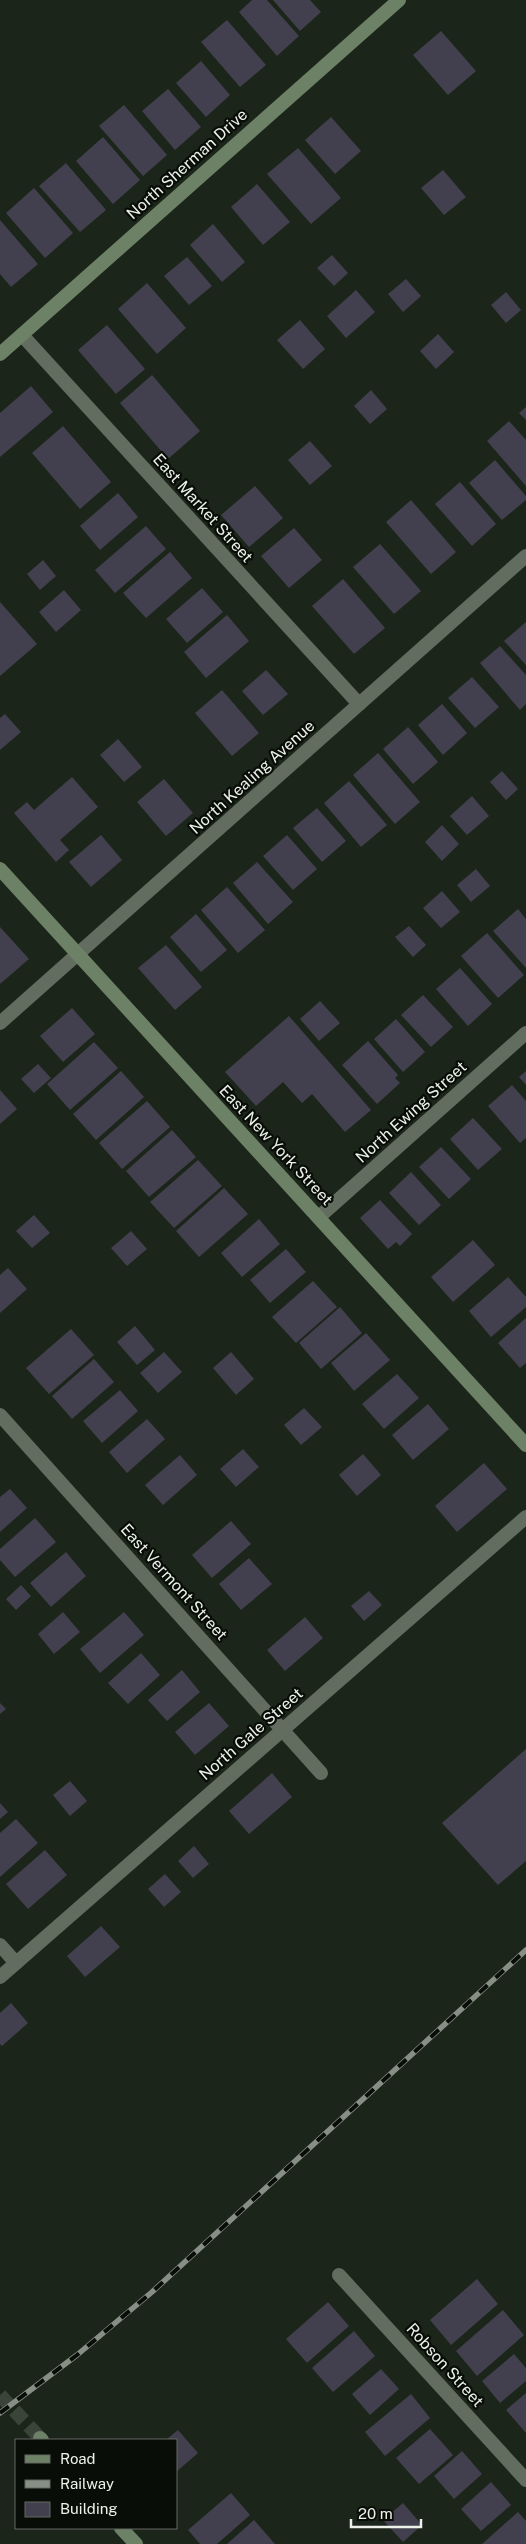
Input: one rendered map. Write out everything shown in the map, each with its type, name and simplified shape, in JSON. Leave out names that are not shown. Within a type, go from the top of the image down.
[{"type":"main road","name":"North Sherman Drive","points":[[0,354],[399,0]]},
{"type":"main road","name":"East New York Street","points":[[0,869],[526,1445]]},
{"type":"main road","points":[[122,2529],[136,2544]]},
{"type":"street","name":"East Market Street","points":[[22,335],[359,704]]},
{"type":"street","name":"North Kealing Avenue","points":[[0,1024],[526,556]]},
{"type":"street","name":"North Ewing Street","points":[[319,1217],[526,1033]]},
{"type":"street","name":"East Vermont Street","points":[[0,1415],[322,1773]]},
{"type":"street","name":"North Gale Street","points":[[0,1977],[526,1517]]},
{"type":"street","points":[[0,1945],[16,1963]]},
{"type":"street","name":"Robson Street","points":[[339,2275],[526,2480]]},
{"type":"building","points":[[252,0],[267,0],[299,36],[277,56],[239,12]]},
{"type":"building","points":[[273,0],[310,0],[321,12],[300,31]]},
{"type":"building","points":[[227,20],[266,65],[240,87],[201,42]]},
{"type":"building","points":[[441,31],[476,71],[448,95],[413,55]]},
{"type":"building","points":[[201,61],[230,95],[206,117],[176,83]]},
{"type":"building","points":[[168,89],[201,127],[175,150],[142,111]]},
{"type":"building","points":[[124,105],[167,155],[143,176],[99,126]]},
{"type":"building","points":[[331,117],[361,151],[335,174],[305,140]]},
{"type":"building","points":[[103,137],[140,180],[113,204],[76,161]]},
{"type":"building","points":[[298,148],[341,198],[311,224],[267,174]]},
{"type":"building","points":[[66,163],[106,210],[80,232],[39,186]]},
{"type":"building","points":[[443,170],[466,197],[444,215],[421,188]]},
{"type":"building","points":[[257,184],[290,222],[263,245],[231,207]]},
{"type":"building","points":[[34,188],[73,233],[45,258],[6,213]]},
{"type":"building","points":[[0,220],[38,264],[11,287],[0,274]]},
{"type":"building","points":[[213,224],[245,262],[222,282],[190,245]]},
{"type":"building","points":[[332,255],[348,273],[334,286],[317,268]]},
{"type":"building","points":[[187,257],[212,286],[189,305],[164,276]]},
{"type":"building","points":[[406,279],[421,296],[403,312],[388,294]]},
{"type":"building","points":[[147,283],[186,328],[157,354],[118,309]]},
{"type":"building","points":[[356,290],[375,312],[346,338],[327,316]]},
{"type":"building","points":[[506,292],[521,310],[506,323],[491,305]]},
{"type":"building","points":[[300,320],[325,349],[303,369],[277,340]]},
{"type":"building","points":[[107,325],[145,369],[116,394],[78,350]]},
{"type":"building","points":[[438,334],[454,352],[436,369],[420,351]]},
{"type":"building","points":[[152,375],[200,431],[168,459],[120,403]]},
{"type":"building","points":[[31,386],[53,412],[0,457],[0,413]]},
{"type":"building","points":[[371,390],[387,409],[370,424],[354,406]]},
{"type":"building","points":[[526,407],[526,420],[519,413]]},
{"type":"building","points":[[509,421],[526,440],[526,486],[487,441]]},
{"type":"building","points":[[63,426],[111,482],[80,509],[32,453]]},
{"type":"building","points":[[310,441],[332,466],[310,485],[288,460]]},
{"type":"building","points":[[495,460],[526,496],[526,500],[502,520],[469,483]]},
{"type":"building","points":[[460,482],[496,524],[472,546],[435,504]]},
{"type":"building","points":[[255,486],[283,518],[249,547],[221,515]]},
{"type":"building","points":[[118,493],[138,517],[100,550],[80,526]]},
{"type":"building","points":[[411,500],[456,552],[431,574],[386,522]]},
{"type":"building","points":[[146,526],[166,549],[115,593],[95,570]]},
{"type":"building","points":[[294,528],[322,560],[289,588],[261,556]]},
{"type":"building","points":[[380,544],[421,591],[394,614],[353,567]]},
{"type":"building","points":[[170,552],[192,578],[146,618],[123,593]]},
{"type":"building","points":[[43,560],[56,576],[40,590],[27,574]]},
{"type":"building","points":[[343,579],[385,628],[354,654],[312,606]]},
{"type":"building","points":[[202,588],[223,612],[187,643],[166,619]]},
{"type":"building","points":[[64,590],[81,610],[56,632],[39,612]]},
{"type":"building","points":[[0,602],[37,644],[0,676]]},
{"type":"building","points":[[227,615],[249,641],[206,678],[184,652]]},
{"type":"building","points":[[526,622],[526,665],[504,641]]},
{"type":"building","points":[[500,646],[526,675],[526,704],[520,710],[480,663]]},
{"type":"building","points":[[266,670],[288,694],[263,715],[242,691]]},
{"type":"building","points":[[472,677],[499,707],[475,728],[448,698]]},
{"type":"building","points":[[222,690],[259,733],[232,756],[195,713]]},
{"type":"building","points":[[442,704],[467,733],[443,755],[418,725]]},
{"type":"building","points":[[5,714],[21,732],[0,750],[0,718]]},
{"type":"building","points":[[408,727],[438,762],[413,784],[383,749]]},
{"type":"building","points":[[118,739],[142,767],[124,782],[100,755]]},
{"type":"building","points":[[378,753],[420,802],[395,824],[353,775]]},
{"type":"building","points":[[502,771],[518,789],[506,800],[490,782]]},
{"type":"building","points":[[72,777],[98,807],[60,840],[69,850],[56,862],[14,813],[27,802],[34,810]]},
{"type":"building","points":[[164,779],[193,813],[166,836],[137,802]]},
{"type":"building","points":[[349,781],[387,825],[361,847],[324,803]]},
{"type":"building","points":[[472,796],[489,816],[467,835],[450,816]]},
{"type":"building","points":[[317,808],[346,841],[322,862],[293,828]]},
{"type":"building","points":[[442,825],[459,844],[442,861],[425,842]]},
{"type":"building","points":[[101,835],[122,860],[91,887],[69,862]]},
{"type":"building","points":[[287,835],[317,869],[293,890],[263,856]]},
{"type":"building","points":[[257,862],[293,902],[268,924],[233,883]]},
{"type":"building","points":[[476,869],[490,886],[471,902],[457,885]]},
{"type":"building","points":[[227,887],[265,930],[238,953],[201,910]]},
{"type":"building","points":[[442,891],[460,912],[441,928],[423,908]]},
{"type":"building","points":[[518,909],[526,919],[526,968],[493,931]]},
{"type":"building","points":[[196,914],[227,950],[201,972],[170,937]]},
{"type":"building","points":[[409,926],[426,945],[413,957],[395,937]]},
{"type":"building","points":[[0,927],[29,959],[0,984]]},
{"type":"building","points":[[487,933],[524,975],[498,998],[461,956]]},
{"type":"building","points":[[166,945],[202,987],[175,1010],[138,968]]},
{"type":"building","points":[[460,968],[492,1004],[468,1026],[436,989]]},
{"type":"building","points":[[423,995],[453,1027],[431,1047],[401,1015]]},
{"type":"building","points":[[320,1001],[340,1023],[319,1041],[300,1019]]},
{"type":"building","points":[[72,1008],[95,1034],[63,1062],[40,1036]]},
{"type":"building","points":[[289,1016],[371,1110],[345,1132],[312,1094],[302,1103],[283,1082],[256,1106],[225,1072]]},
{"type":"building","points":[[396,1019],[425,1052],[403,1072],[374,1039]]},
{"type":"building","points":[[368,1041],[398,1075],[395,1078],[400,1083],[377,1104],[342,1065]]},
{"type":"building","points":[[94,1042],[118,1068],[70,1110],[47,1084]]},
{"type":"building","points":[[38,1064],[51,1078],[34,1093],[21,1079]]},
{"type":"building","points":[[121,1071],[144,1097],[96,1140],[73,1114]]},
{"type":"building","points":[[526,1071],[526,1085],[519,1077]]},
{"type":"building","points":[[512,1085],[526,1101],[526,1138],[520,1143],[488,1106]]},
{"type":"building","points":[[0,1090],[17,1109],[0,1124]]},
{"type":"building","points":[[147,1101],[170,1127],[122,1169],[99,1143]]},
{"type":"building","points":[[473,1118],[502,1149],[478,1170],[450,1139]]},
{"type":"building","points":[[172,1130],[196,1157],[149,1197],[126,1171]]},
{"type":"building","points":[[441,1147],[471,1179],[449,1199],[419,1167]]},
{"type":"building","points":[[198,1160],[222,1186],[174,1228],[150,1202]]},
{"type":"building","points":[[411,1172],[441,1205],[419,1225],[389,1193]]},
{"type":"building","points":[[224,1188],[248,1214],[199,1257],[176,1231]]},
{"type":"building","points":[[380,1200],[412,1234],[400,1246],[396,1242],[388,1249],[360,1218]]},
{"type":"building","points":[[34,1215],[50,1233],[32,1248],[16,1231]]},
{"type":"building","points":[[259,1219],[280,1244],[242,1277],[221,1253]]},
{"type":"building","points":[[131,1231],[147,1249],[127,1266],[111,1248]]},
{"type":"building","points":[[473,1240],[495,1265],[453,1302],[431,1277]]},
{"type":"building","points":[[286,1249],[306,1272],[270,1303],[250,1280]]},
{"type":"building","points":[[8,1268],[27,1289],[0,1313],[0,1275]]},
{"type":"building","points":[[508,1277],[526,1297],[526,1307],[491,1337],[469,1311]]},
{"type":"building","points":[[313,1281],[337,1307],[296,1343],[272,1317]]},
{"type":"building","points":[[340,1307],[362,1333],[321,1369],[299,1343]]},
{"type":"building","points":[[526,1318],[526,1363],[520,1368],[498,1343]]},
{"type":"building","points":[[135,1326],[155,1350],[137,1365],[117,1342]]},
{"type":"building","points":[[71,1329],[94,1355],[49,1394],[26,1368]]},
{"type":"building","points":[[366,1333],[390,1360],[354,1391],[331,1363]]},
{"type":"building","points":[[164,1352],[182,1372],[158,1393],[140,1373]]},
{"type":"building","points":[[231,1352],[254,1379],[236,1395],[213,1368]]},
{"type":"building","points":[[94,1359],[114,1382],[72,1419],[52,1396]]},
{"type":"building","points":[[397,1374],[419,1398],[384,1429],[362,1404]]},
{"type":"building","points":[[120,1390],[138,1411],[102,1443],[83,1421]]},
{"type":"building","points":[[428,1404],[449,1429],[413,1460],[392,1435]]},
{"type":"building","points":[[304,1408],[322,1427],[301,1445],[284,1425]]},
{"type":"building","points":[[147,1419],[165,1439],[127,1473],[109,1452]]},
{"type":"building","points":[[243,1449],[259,1467],[236,1487],[220,1469]]},
{"type":"building","points":[[363,1454],[381,1475],[357,1496],[339,1475]]},
{"type":"building","points":[[180,1455],[197,1475],[163,1505],[145,1485]]},
{"type":"building","points":[[484,1463],[507,1489],[457,1532],[435,1506]]},
{"type":"building","points":[[10,1489],[27,1508],[0,1532],[0,1497]]},
{"type":"building","points":[[35,1518],[56,1542],[15,1577],[0,1560],[0,1549]]},
{"type":"building","points":[[231,1521],[251,1544],[212,1578],[192,1555]]},
{"type":"building","points":[[66,1552],[86,1576],[51,1607],[30,1583]]},
{"type":"building","points":[[249,1558],[272,1584],[241,1610],[219,1584]]},
{"type":"building","points":[[21,1585],[31,1596],[16,1610],[6,1599]]},
{"type":"building","points":[[369,1591],[382,1605],[364,1621],[351,1606]]},
{"type":"building","points":[[63,1612],[80,1632],[54,1654],[38,1634]]},
{"type":"building","points":[[124,1612],[144,1635],[100,1673],[80,1649]]},
{"type":"building","points":[[305,1617],[323,1638],[285,1671],[267,1650]]},
{"type":"building","points":[[141,1653],[160,1675],[128,1704],[108,1683]]},
{"type":"building","points":[[182,1670],[200,1692],[167,1721],[148,1700]]},
{"type":"building","points":[[0,1703],[6,1709],[0,1714]]},
{"type":"building","points":[[209,1703],[229,1726],[195,1755],[175,1732]]},
{"type":"building","points":[[526,1749],[526,1861],[498,1885],[442,1823]]},
{"type":"building","points":[[272,1773],[292,1797],[249,1834],[229,1811]]},
{"type":"building","points":[[70,1781],[87,1801],[70,1816],[53,1795]]},
{"type":"building","points":[[0,1803],[8,1812],[0,1819]]},
{"type":"building","points":[[16,1819],[38,1843],[0,1877],[0,1833]]},
{"type":"building","points":[[194,1846],[209,1864],[193,1878],[178,1861]]},
{"type":"building","points":[[45,1850],[67,1875],[28,1909],[6,1884]]},
{"type":"building","points":[[165,1874],[181,1892],[164,1907],[148,1889]]},
{"type":"building","points":[[101,1926],[120,1947],[85,1977],[67,1956]]},
{"type":"building","points":[[11,2003],[28,2023],[2,2046],[0,2044],[0,2013]]},
{"type":"building","points":[[477,2279],[498,2304],[451,2345],[430,2320]]},
{"type":"building","points":[[328,2302],[349,2326],[307,2363],[286,2339]]},
{"type":"building","points":[[503,2310],[524,2335],[477,2376],[456,2351]]},
{"type":"building","points":[[354,2331],[375,2356],[333,2392],[312,2368]]},
{"type":"building","points":[[514,2354],[526,2368],[526,2381],[500,2403],[482,2381]]},
{"type":"building","points":[[381,2369],[399,2389],[370,2415],[352,2394]]},
{"type":"building","points":[[526,2393],[526,2433],[506,2410]]},
{"type":"building","points":[[411,2394],[430,2418],[385,2456],[365,2432]]},
{"type":"building","points":[[430,2429],[453,2455],[419,2484],[396,2458]]},
{"type":"building","points":[[178,2430],[198,2453],[178,2470],[178,2439],[167,2439]]},
{"type":"building","points":[[462,2451],[482,2474],[454,2499],[434,2476]]},
{"type":"building","points":[[491,2482],[511,2505],[481,2531],[461,2509]]},
{"type":"building","points":[[231,2493],[250,2515],[217,2544],[200,2544],[188,2530]]},
{"type":"building","points":[[403,2503],[422,2525],[403,2542],[383,2520]]},
{"type":"building","points":[[518,2512],[526,2521],[526,2544],[482,2544]]},
{"type":"building","points":[[254,2520],[275,2544],[227,2544]]},
{"type":"tunnel","points":[[0,2395],[40,2438]]},
{"type":"railway","points":[[0,2413],[77,2355],[152,2292],[526,1950]]}]
